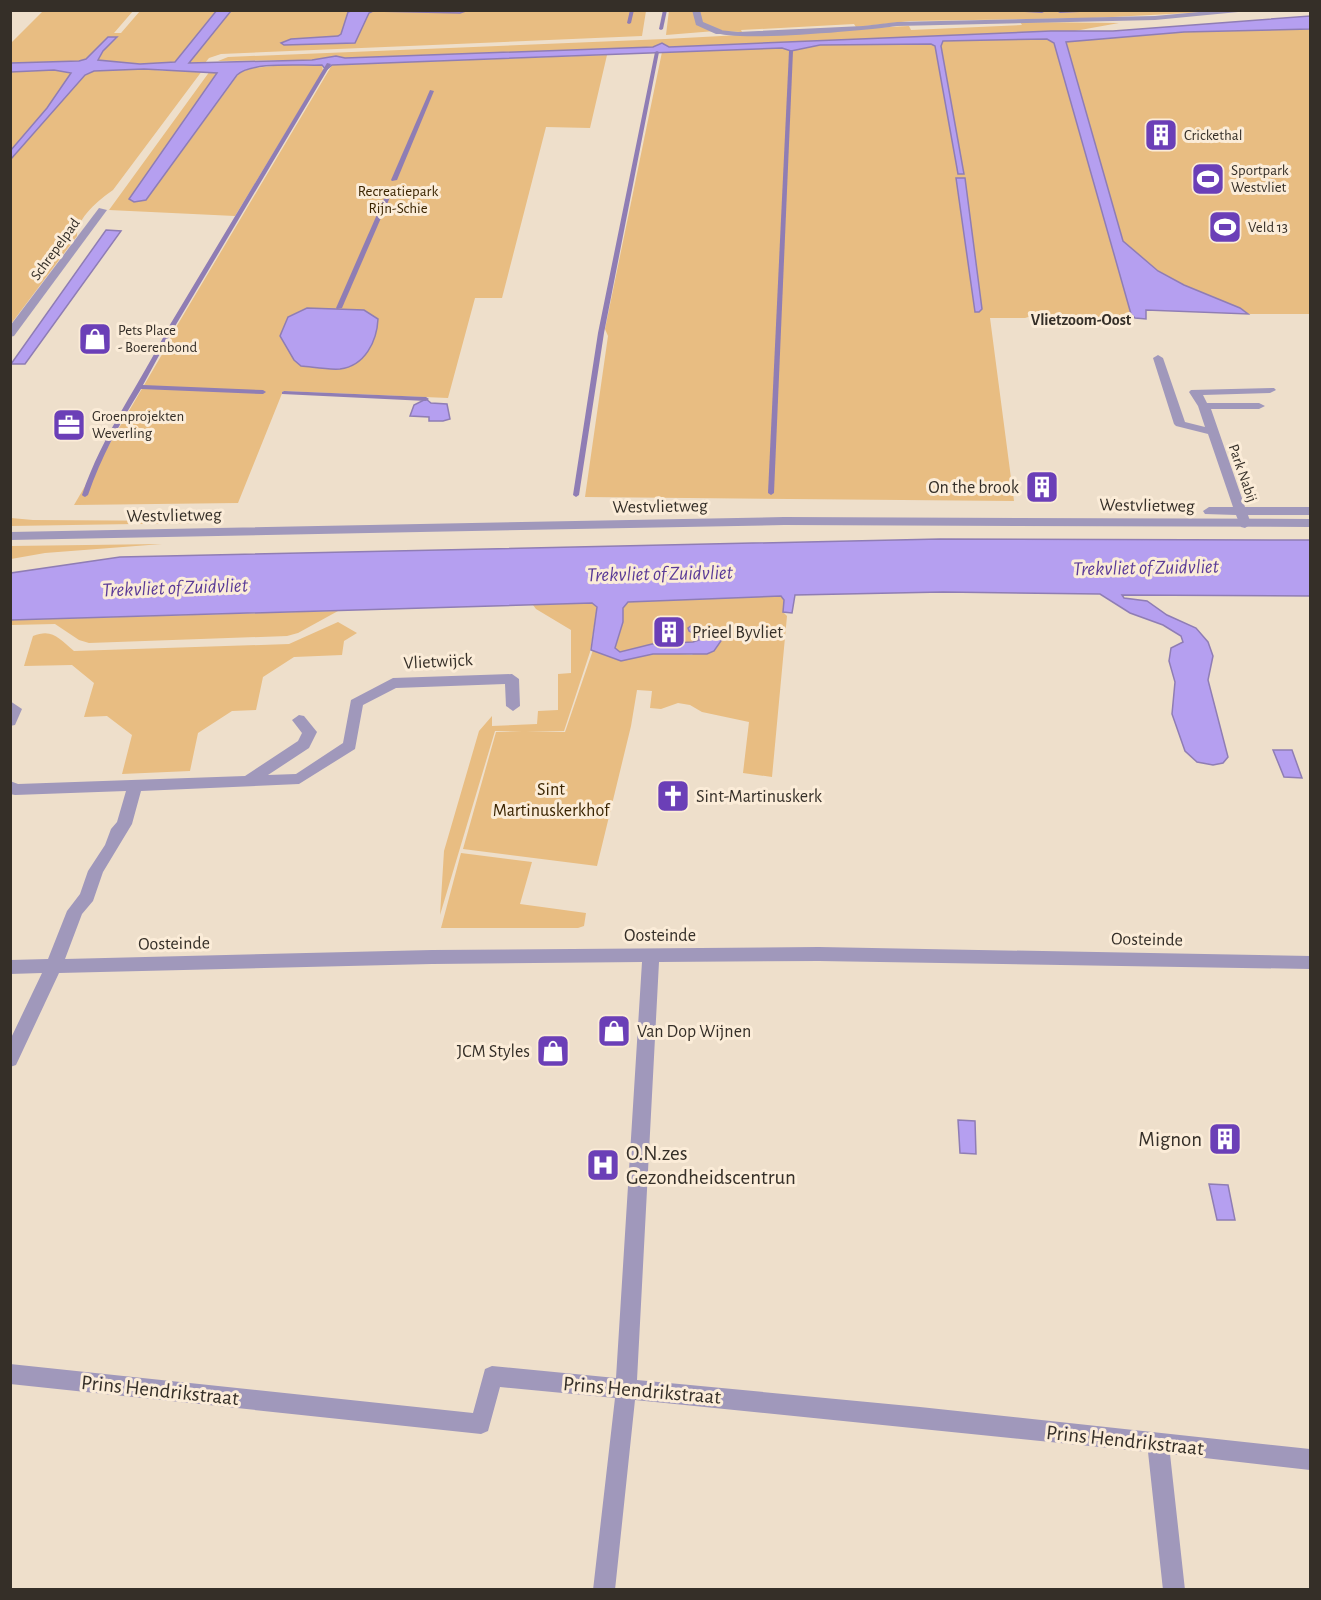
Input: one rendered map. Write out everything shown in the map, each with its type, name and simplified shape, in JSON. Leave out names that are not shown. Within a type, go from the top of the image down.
[{"type":"street","points":[[696,10],[699,23],[719,32],[749,34],[1017,20],[1124,20],[1256,10]]},
{"type":"street","name":"Schrepelpad","points":[[10,334],[102,210]]},
{"type":"street","name":"Park Nabij","points":[[1158,358],[1182,392],[1204,406],[1245,524]]},
{"type":"street","points":[[1182,392],[1270,390]]},
{"type":"street","name":"Park Nabij","points":[[1182,392],[1180,424],[1213,432]]},
{"type":"street","points":[[1204,406],[1259,406]]},
{"type":"street","name":"Westvlietweg","points":[[1209,511],[1311,511]]},
{"type":"street","name":"Westvlietweg","points":[[10,536],[795,521],[1311,523]]},
{"type":"street","name":"Vlietwijck","points":[[10,786],[15,790],[299,779],[350,745],[356,703],[393,682],[512,679],[513,706]]},
{"type":"street","points":[[10,706],[15,709],[10,721]]},
{"type":"street","points":[[248,781],[304,744],[310,732],[298,720]]},
{"type":"street","points":[[10,1060],[54,965],[75,911],[87,897],[96,871],[112,846],[116,833],[124,824],[135,785]]},
{"type":"street","points":[[604,1590],[626,1389],[651,955]]},
{"type":"street","name":"Oosteinde","points":[[10,967],[432,957],[651,955],[956,955],[1311,962]]},
{"type":"street","name":"Prins Hendrikstraat","points":[[10,1374],[482,1424],[492,1376],[1311,1459]]},
{"type":"street","points":[[1158,1443],[1174,1590]]},
{"type":"green space","points":[[669,10],[1227,11],[1093,18],[910,21],[856,27],[854,24],[666,35]]},
{"type":"green space","points":[[43,11],[133,11],[114,33],[121,33],[140,11],[217,11],[175,62],[140,64],[98,60],[103,51],[117,38],[108,37],[86,59],[79,61],[11,63],[10,44]]},
{"type":"green space","points":[[231,11],[646,11],[642,36],[221,54],[209,58],[205,63],[189,63]]},
{"type":"green space","points":[[1020,22],[1119,23],[1069,32],[669,47],[662,44],[653,47],[549,52],[218,61],[228,57],[665,39],[909,26],[911,30],[1022,25]]},
{"type":"green space","name":"Sportpark Westvliet","points":[[1310,29],[1310,314],[1248,314],[1158,271],[1123,241],[1066,42],[1184,32]]},
{"type":"green space","points":[[1048,39],[1054,43],[1131,314],[1135,318],[1035,315],[1025,318],[990,318],[1014,501],[585,497],[608,336],[605,329],[662,52],[782,48],[791,51],[820,45],[931,44],[935,46],[964,174],[941,46],[943,41]]},
{"type":"green space","name":"Recreatiepark Rijn-Schie","points":[[607,55],[590,128],[546,127],[502,298],[475,298],[448,398],[283,391],[238,503],[74,505],[175,329],[332,65]]},
{"type":"green space","points":[[293,64],[322,65],[323,71],[235,216],[109,210],[210,71],[217,73],[129,199],[134,202],[146,200],[240,72],[254,68]]},
{"type":"green space","points":[[144,69],[202,71],[113,190],[95,204],[85,216],[77,236],[11,324],[11,159],[85,75],[94,71]]},
{"type":"green space","points":[[54,70],[71,73],[70,77],[11,150],[11,72]]},
{"type":"green space","points":[[11,518],[196,521],[195,523],[11,526]]},
{"type":"green space","points":[[162,544],[45,553],[11,559],[11,546]]},
{"type":"green space","name":"Sint Martinuskerkhof","points":[[782,596],[783,612],[787,616],[772,777],[743,773],[749,722],[702,712],[690,705],[678,703],[661,709],[650,708],[652,691],[637,690],[631,726],[597,866],[463,849],[496,732],[522,731],[495,731],[440,915],[444,851],[479,731],[492,716],[492,726],[537,724],[538,711],[558,710],[558,674],[571,673],[571,630],[533,605],[592,603],[597,607],[590,652],[564,731],[526,731],[565,732],[593,650],[617,658],[663,653],[692,655],[717,629],[697,625],[696,633],[699,640],[652,644],[620,652],[615,649],[623,622],[623,608],[628,602]]},
{"type":"green space","points":[[338,611],[298,633],[287,636],[89,643],[79,640],[55,624],[11,625],[10,620]]},
{"type":"green space","points":[[338,622],[357,633],[344,641],[342,655],[294,657],[263,677],[256,710],[232,711],[198,733],[190,771],[122,774],[132,735],[107,716],[84,717],[94,683],[72,665],[24,666],[33,636],[46,633],[60,639],[74,651],[289,644]]},
{"type":"green space","points":[[461,853],[532,862],[520,904],[586,913],[584,926],[578,928],[441,928]]},
{"type":"water","points":[[217,10],[231,11],[189,63],[312,60],[336,56],[345,58],[653,47],[662,43],[669,47],[1051,31],[1113,31],[1310,16],[1310,29],[1184,32],[1066,42],[1123,241],[1158,271],[1184,285],[1240,308],[1248,314],[1146,310],[1146,319],[1135,318],[1131,314],[1054,43],[1047,39],[943,41],[941,46],[964,174],[958,174],[935,46],[931,44],[820,45],[791,51],[782,48],[332,65],[326,70],[322,65],[278,65],[254,68],[237,75],[146,200],[134,202],[129,199],[217,73],[144,69],[94,71],[85,75],[11,159],[11,150],[47,108],[71,73],[54,70],[11,72],[11,63],[79,61],[86,59],[108,37],[117,37],[103,51],[98,60],[140,64],[175,62]]},
{"type":"water","points":[[354,10],[466,11],[460,13],[373,11],[369,13],[355,43],[284,45],[281,43],[291,39],[338,36],[341,34],[348,12]]},
{"type":"water","points":[[956,178],[965,178],[982,309],[979,312],[975,312]]},
{"type":"water","points":[[106,230],[121,231],[25,364],[11,364]]},
{"type":"water","points":[[307,308],[364,310],[378,319],[372,344],[363,358],[349,367],[340,369],[301,366],[294,360],[280,336],[288,317]]},
{"type":"water","points":[[426,399],[431,403],[447,404],[450,419],[429,421],[429,417],[410,416],[414,405]]},
{"type":"water","name":"Trekvliet of Zuidvliet","points":[[940,539],[1310,540],[1310,596],[1122,595],[1124,598],[1147,601],[1167,615],[1196,628],[1208,642],[1213,656],[1208,680],[1228,757],[1223,763],[1213,765],[1197,762],[1185,751],[1172,714],[1175,682],[1169,661],[1171,648],[1183,642],[1181,636],[1163,625],[1130,613],[1100,594],[943,592],[795,595],[792,613],[783,612],[784,600],[781,596],[628,602],[623,608],[623,622],[615,648],[620,652],[652,644],[699,640],[699,637],[689,631],[688,628],[692,625],[718,629],[723,638],[714,651],[707,654],[653,654],[621,661],[591,650],[597,607],[592,603],[11,620],[11,573],[120,557]]},
{"type":"water","points":[[1273,750],[1292,750],[1302,778],[1284,777]]},
{"type":"water","points":[[958,1120],[975,1121],[976,1154],[960,1153]]},
{"type":"water","points":[[1209,1184],[1228,1185],[1235,1220],[1217,1220]]},
{"type":"waterway","points":[[629,23],[632,10]]},
{"type":"waterway","points":[[661,29],[665,10]]},
{"type":"waterway","points":[[993,10],[1042,12]]},
{"type":"waterway","points":[[1060,12],[1118,10]]},
{"type":"waterway","points":[[771,493],[791,51]]},
{"type":"waterway","points":[[576,495],[601,333],[657,52]]},
{"type":"waterway","points":[[85,495],[102,452],[171,328],[329,64]]},
{"type":"waterway","points":[[394,180],[432,91]]},
{"type":"waterway","points":[[339,308],[391,188]]},
{"type":"waterway","points":[[139,387],[263,392]]},
{"type":"waterway","points":[[284,393],[426,399]]},
{"type":"place","name":"Crickethal","points":[[1161,135]]},
{"type":"place","name":"Sportpark Westvliet","points":[[1208,179]]},
{"type":"place","name":"Veld 13","points":[[1225,227]]},
{"type":"place","name":"Pets Place - Boerenbond","points":[[95,339]]},
{"type":"place","name":"Groenprojekten Weverling","points":[[69,425]]},
{"type":"place","name":"On the brook","points":[[1042,487]]},
{"type":"place","name":"Prieel Byvliet","points":[[669,632]]},
{"type":"place","name":"Sint-Martinuskerk","points":[[673,796]]},
{"type":"place","name":"Van Dop Wijnen","points":[[614,1031]]},
{"type":"place","name":"JCM Styles","points":[[553,1051]]},
{"type":"place","name":"Mignon","points":[[1225,1139]]},
{"type":"place","name":"O.N.zes Gezondheidscentrun","points":[[603,1165]]},
{"type":"district","name":"Vlietzoom-Oost","points":[[1081,319]]}]
